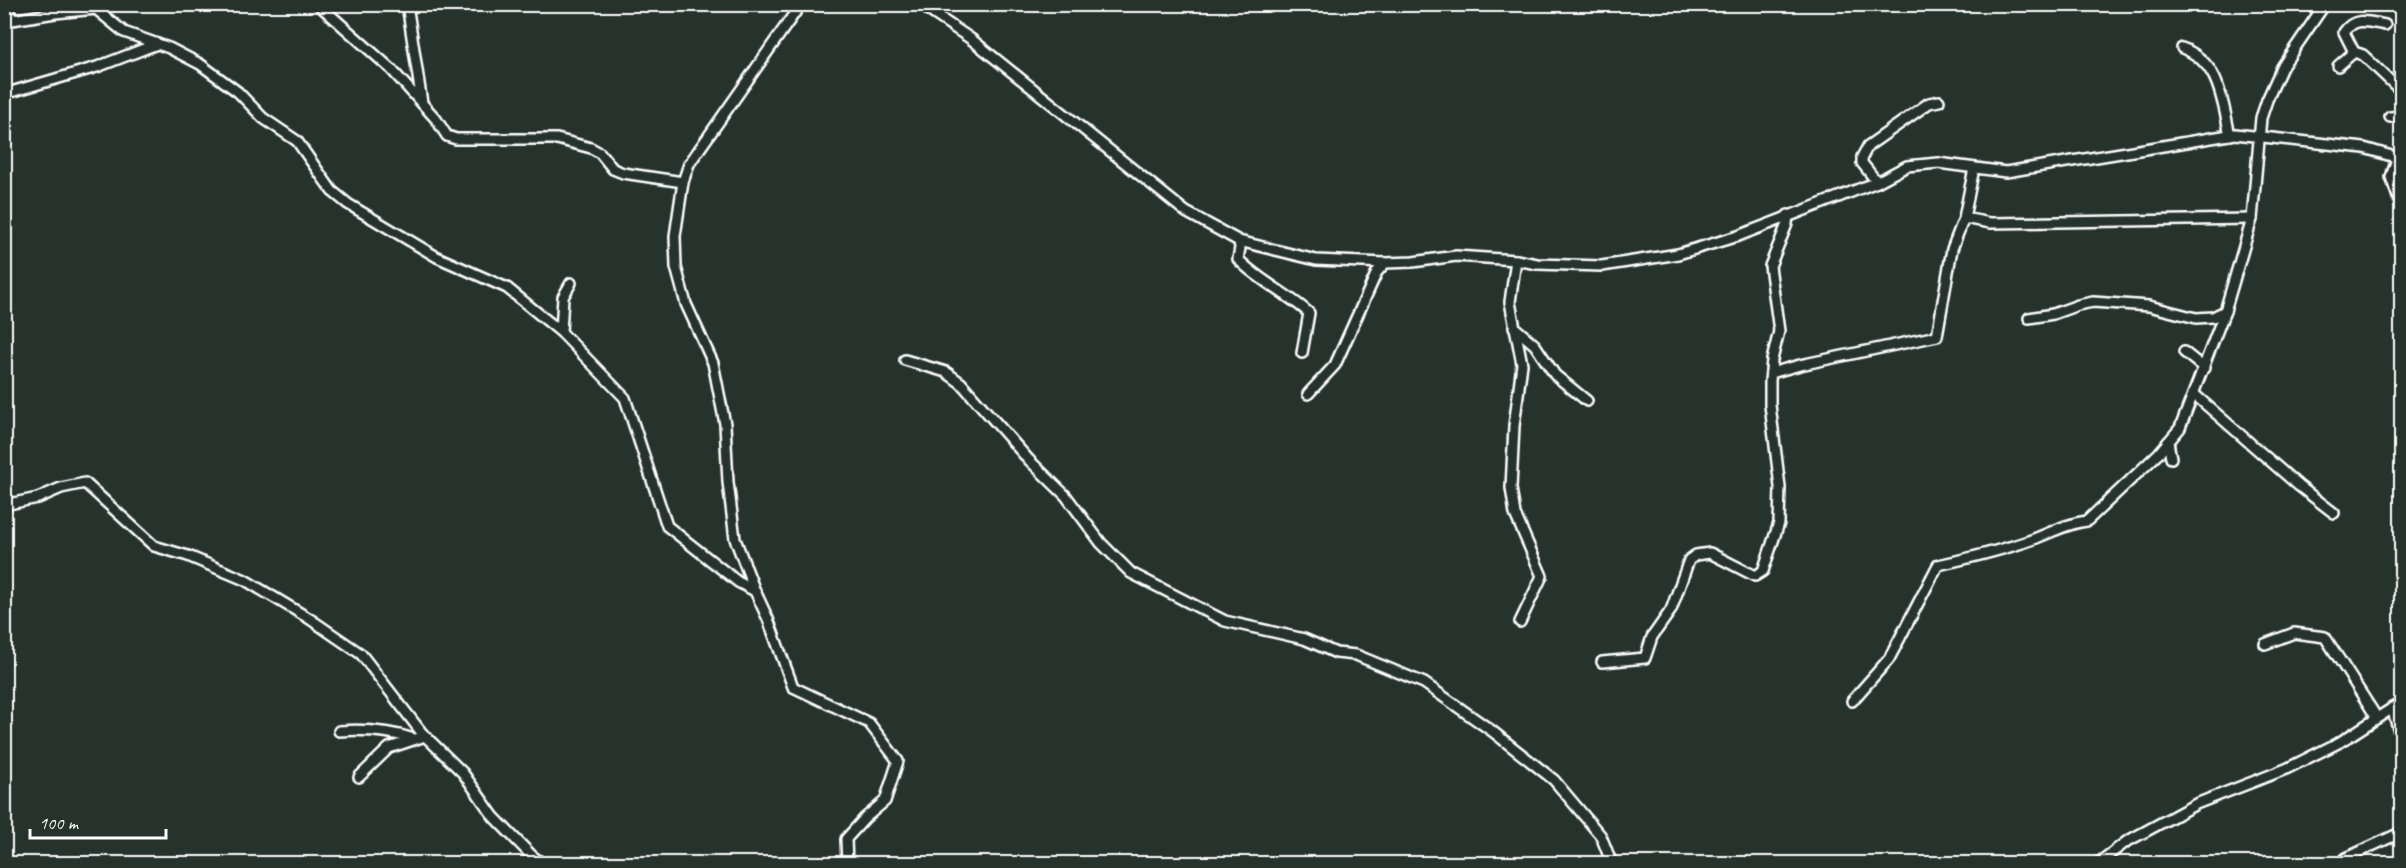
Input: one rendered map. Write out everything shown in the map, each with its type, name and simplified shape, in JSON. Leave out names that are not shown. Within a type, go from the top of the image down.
[{"type":"street","points":[[6,4],[12,20],[96,9],[124,32],[201,64],[238,92],[263,118],[297,141],[332,191],[348,204],[437,257],[507,288],[561,332],[625,398],[667,526],[738,582],[754,591]]},
{"type":"street","points":[[318,4],[391,69],[436,119],[447,136],[456,139],[557,139],[596,150],[614,169],[623,174],[683,182]]},
{"type":"street","points":[[407,4],[422,104]]},
{"type":"street","points":[[801,4],[689,164],[683,182],[675,236],[676,267],[686,304],[713,363],[725,424],[728,482],[735,539],[793,687],[869,723],[898,761],[885,801],[846,839],[847,864]]},
{"type":"street","points":[[1852,701],[1889,658],[1938,565],[1980,555],[2087,521],[2180,428],[2195,395],[2225,311],[2252,219],[2261,118],[2279,72],[2325,4]]},
{"type":"street","points":[[928,10],[998,60],[1186,212],[1239,241],[1316,260],[1385,263],[1456,256],[1516,260],[1537,264],[1602,266],[1667,256],[1738,236],[1877,182],[1907,166],[1938,163],[2006,172],[2230,135],[2260,135],[2364,148],[2401,159]]},
{"type":"street","points":[[2385,25],[2359,20],[2348,25],[2344,32],[2354,52],[2363,55],[2402,92]]},
{"type":"street","points":[[4,94],[97,67],[157,44]]},
{"type":"street","points":[[2182,48],[2204,61],[2210,68],[2225,104],[2230,135]]},
{"type":"street","points":[[2338,66],[2354,52]]},
{"type":"street","points":[[1877,182],[1862,164],[1864,151],[1929,103],[1939,101]]},
{"type":"street","points":[[2390,117],[2402,116]]},
{"type":"street","points":[[2401,159],[2396,162],[2391,177],[2401,206]]},
{"type":"street","points":[[1771,373],[1937,336],[1952,249],[1964,218],[1974,168]]},
{"type":"street","points":[[1602,662],[1646,658],[1652,637],[1671,610],[1689,560],[1696,555],[1710,553],[1755,576],[1763,571],[1779,523],[1780,487],[1770,405],[1771,373],[1779,331],[1770,266],[1787,224],[1788,215]]},
{"type":"street","points":[[1964,218],[1990,223],[2252,219]]},
{"type":"street","points":[[1239,241],[1238,259],[1308,313],[1302,353]]},
{"type":"street","points":[[1516,260],[1510,302],[1522,364],[1514,426],[1511,488],[1515,514],[1542,576],[1520,622]]},
{"type":"street","points":[[1308,394],[1335,365],[1377,272],[1385,263]]},
{"type":"street","points":[[561,332],[563,297],[571,283]]},
{"type":"street","points":[[2029,318],[2053,314],[2078,304],[2093,302],[2149,306],[2196,318],[2213,317],[2225,311]]},
{"type":"street","points":[[1514,327],[1535,345],[1555,375],[1587,401]]},
{"type":"street","points":[[2184,352],[2204,368]]},
{"type":"street","points":[[905,360],[946,372],[961,383],[1028,459],[1066,496],[1101,543],[1131,573],[1225,621],[1304,639],[1336,653],[1356,655],[1424,683],[1492,731],[1554,780],[1601,836],[1612,864]]},
{"type":"street","points":[[2195,395],[2299,486],[2334,513]]},
{"type":"street","points":[[2168,442],[2171,458]]},
{"type":"street","points":[[4,505],[38,498],[61,488],[86,483],[154,546],[188,556],[245,580],[310,619],[360,654],[425,736],[463,773],[494,817],[532,856],[543,864]]},
{"type":"street","points":[[2265,644],[2294,633],[2325,637],[2377,718]]},
{"type":"street","points":[[2097,864],[2126,842],[2196,804],[2286,769],[2340,742],[2402,702]]},
{"type":"street","points":[[2392,708],[2402,741]]},
{"type":"street","points":[[339,731],[365,729],[393,732],[414,739]]},
{"type":"street","points":[[359,777],[389,748],[425,736]]},
{"type":"street","points":[[2343,864],[2346,858],[2402,832]]}]
